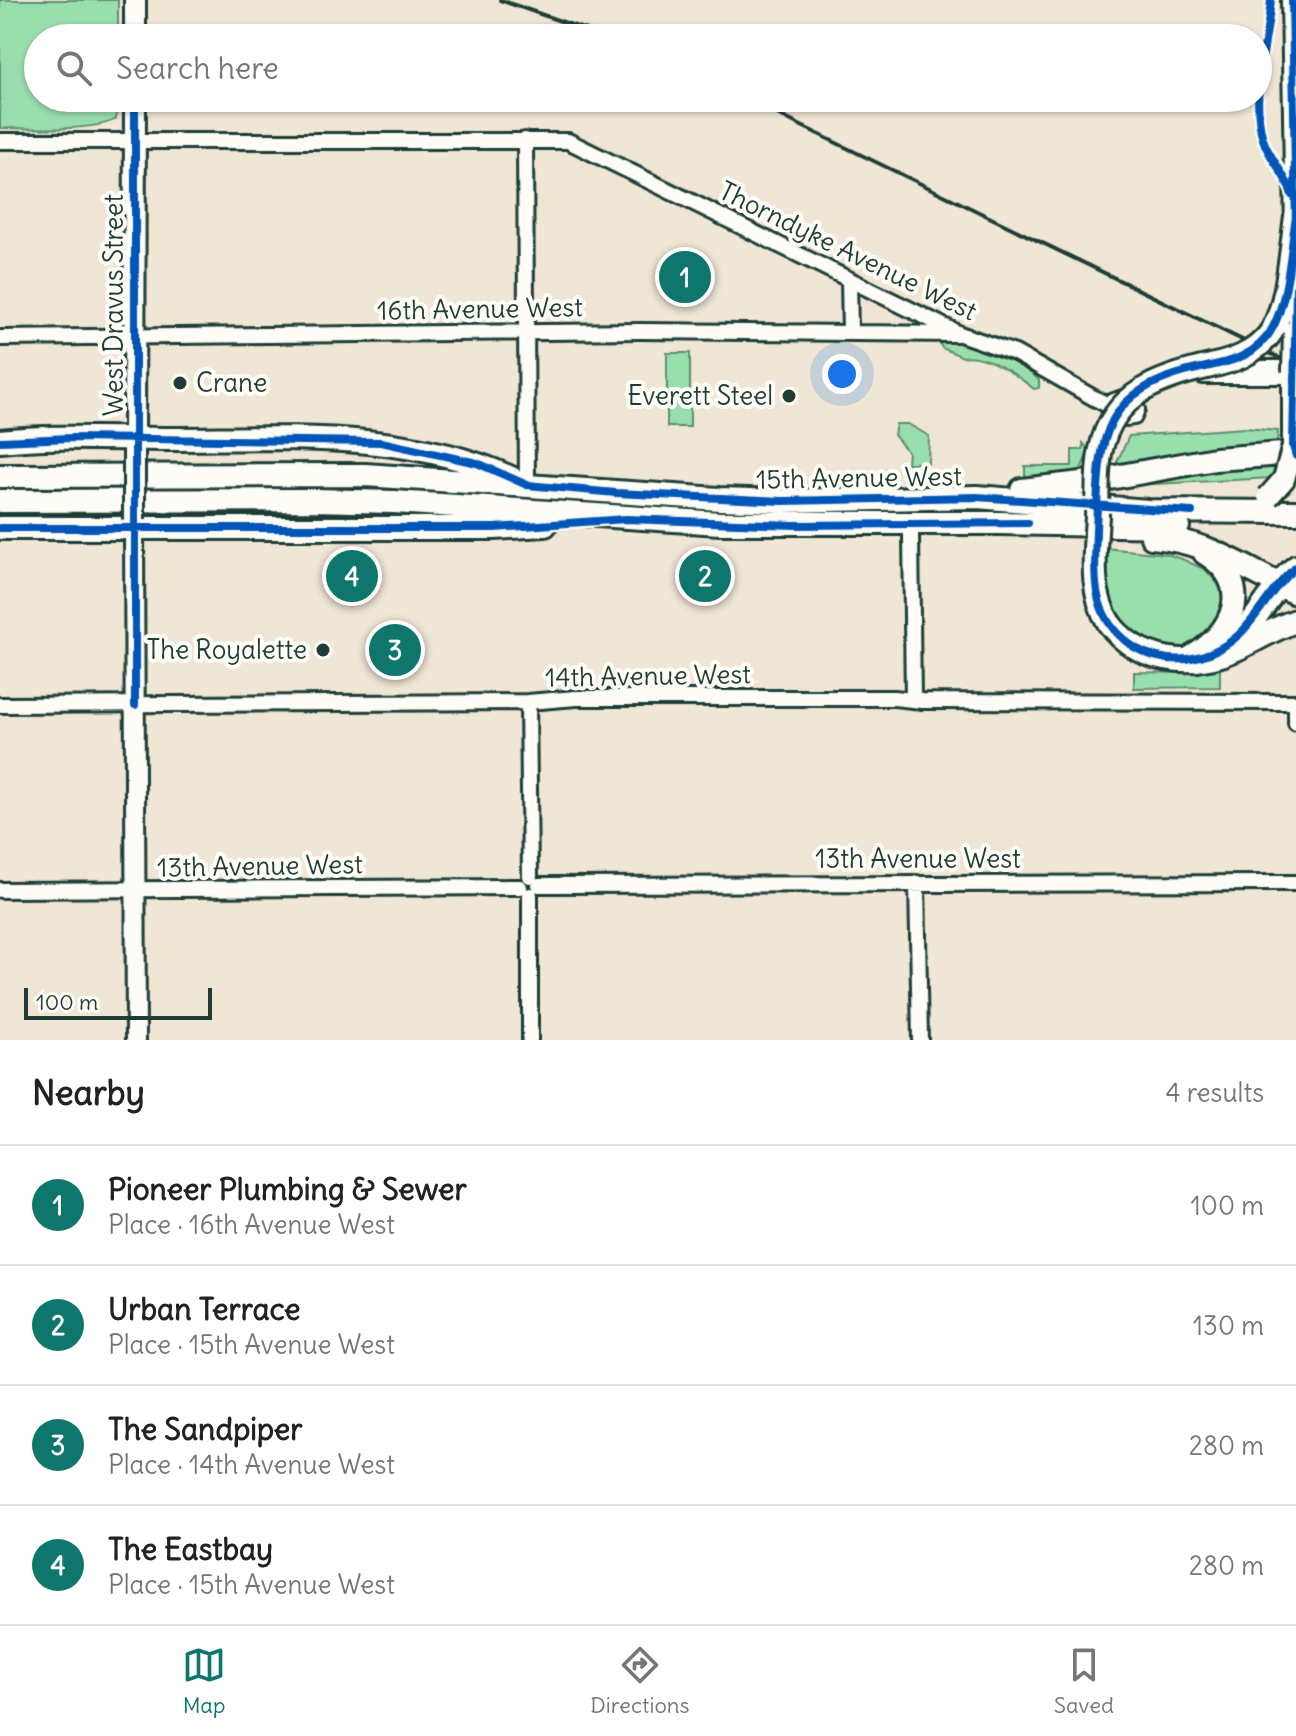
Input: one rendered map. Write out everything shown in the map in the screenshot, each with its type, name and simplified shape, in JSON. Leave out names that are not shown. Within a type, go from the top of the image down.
[{"type":"main road","points":[[135,0],[135,24]]},
{"type":"main road","points":[[1192,512],[1245,504],[1268,497],[1284,479],[1295,449],[1296,217],[1292,0]]},
{"type":"main road","name":"West Dravus Street","points":[[134,524],[135,112]]},
{"type":"main road","points":[[1296,217],[1281,309],[1268,335],[1254,349],[1237,359],[1152,383],[1126,402],[1113,419],[1101,449],[1094,574],[1097,596],[1109,623],[1127,643],[1166,659],[1208,659],[1232,652],[1269,631],[1296,621]]},
{"type":"main road","points":[[1182,373],[1293,372]]},
{"type":"main road","points":[[0,441],[28,438],[134,446],[381,442],[477,463],[527,485]]},
{"type":"main road","points":[[977,497],[1295,449]]},
{"type":"main road","name":"15th Avenue West","points":[[0,476],[365,475],[731,500],[977,497],[1192,512],[1296,512]]},
{"type":"main road","name":"15th Avenue West","points":[[0,501],[394,502],[626,519],[795,525],[1028,523],[1296,526]]},
{"type":"main road","points":[[0,528],[134,524],[494,528],[626,519]]},
{"type":"main road","points":[[1028,523],[1189,543],[1234,559],[1290,586]]},
{"type":"main road","points":[[1187,659],[1224,632],[1234,602],[1232,585],[1224,568],[1189,543]]},
{"type":"main road","points":[[1187,659],[1210,653],[1238,638],[1290,586],[1296,567]]},
{"type":"street","points":[[0,141],[525,140],[527,485]]},
{"type":"street","name":"Thorndyke Avenue West","points":[[525,140],[568,141],[960,334],[1015,353],[1106,404]]},
{"type":"street","points":[[849,279],[850,332]]},
{"type":"street","name":"16th Avenue West","points":[[0,338],[524,333],[960,334]]},
{"type":"street","name":"West Dravus Street","points":[[134,524],[136,1040]]},
{"type":"street","points":[[909,524],[913,700]]},
{"type":"street","name":"14th Avenue West","points":[[0,705],[528,702],[576,698],[1296,702]]},
{"type":"street","points":[[528,702],[530,1040]]},
{"type":"street","points":[[1296,702],[1296,723]]},
{"type":"street","points":[[917,883],[920,1040]]},
{"type":"street","name":"13th Avenue West","points":[[0,890],[1296,883]]},
{"type":"green space","points":[[0,0],[118,0],[118,24],[24,24],[24,112],[117,112],[116,119],[77,128],[0,128]]},
{"type":"green space","points":[[943,338],[981,346],[1007,358],[1039,380],[1039,388],[1034,389],[1010,372],[981,358],[963,357],[942,348],[939,342]]},
{"type":"green space","points":[[667,353],[690,353],[690,427],[667,427]]},
{"type":"green space","points":[[896,424],[908,424],[929,436],[928,463],[907,463],[908,452],[894,435]]},
{"type":"green space","points":[[1245,428],[1278,431],[1277,444],[1245,446],[1113,471],[1129,436]]},
{"type":"green space","points":[[1083,443],[1089,450],[1079,474],[1025,481],[1025,466],[1072,466],[1072,450],[1083,450]]},
{"type":"green space","points":[[1276,463],[1272,478],[1115,486],[1224,466]]},
{"type":"green space","points":[[1105,548],[1166,554],[1206,570],[1216,582],[1226,585],[1225,613],[1199,643],[1185,648],[1155,645],[1140,638],[1116,615],[1105,584]]},
{"type":"green space","points":[[1220,668],[1220,687],[1134,688],[1134,672],[1183,673]]},
{"type":"railway","points":[[500,0],[569,24]]},
{"type":"railway","points":[[773,112],[1296,366]]},
{"type":"cycle path","points":[[1268,24],[1271,0]]},
{"type":"cycle path","points":[[1292,0],[1296,228]]},
{"type":"cycle path","points":[[135,112],[135,705]]},
{"type":"cycle path","points":[[1258,112],[1263,139],[1292,195]]},
{"type":"cycle path","points":[[1296,217],[1279,314],[1265,339],[1236,359],[1167,378],[1141,390],[1123,405],[1111,424],[1099,470],[1095,558],[1098,598],[1109,623],[1126,642],[1146,653],[1167,659],[1201,656],[1233,640],[1296,567]]},
{"type":"cycle path","points":[[1296,288],[1293,446],[1296,456]]},
{"type":"cycle path","points":[[0,441],[71,438],[381,442],[477,463],[527,485],[616,493],[782,501],[977,497],[1192,512]]},
{"type":"cycle path","points":[[0,528],[494,528],[626,519],[795,525],[1028,523]]},
{"type":"place","name":"Pioneer Plumbing & Sewer","points":[[685,277]]},
{"type":"place","name":"Crane","points":[[180,383]]},
{"type":"place","name":"Everett Steel","points":[[789,396]]},
{"type":"place","name":"The Eastbay","points":[[352,576]]},
{"type":"place","name":"Urban Terrace","points":[[705,576]]},
{"type":"place","name":"The Royalette","points":[[323,650]]},
{"type":"place","name":"The Sandpiper","points":[[395,650]]}]
